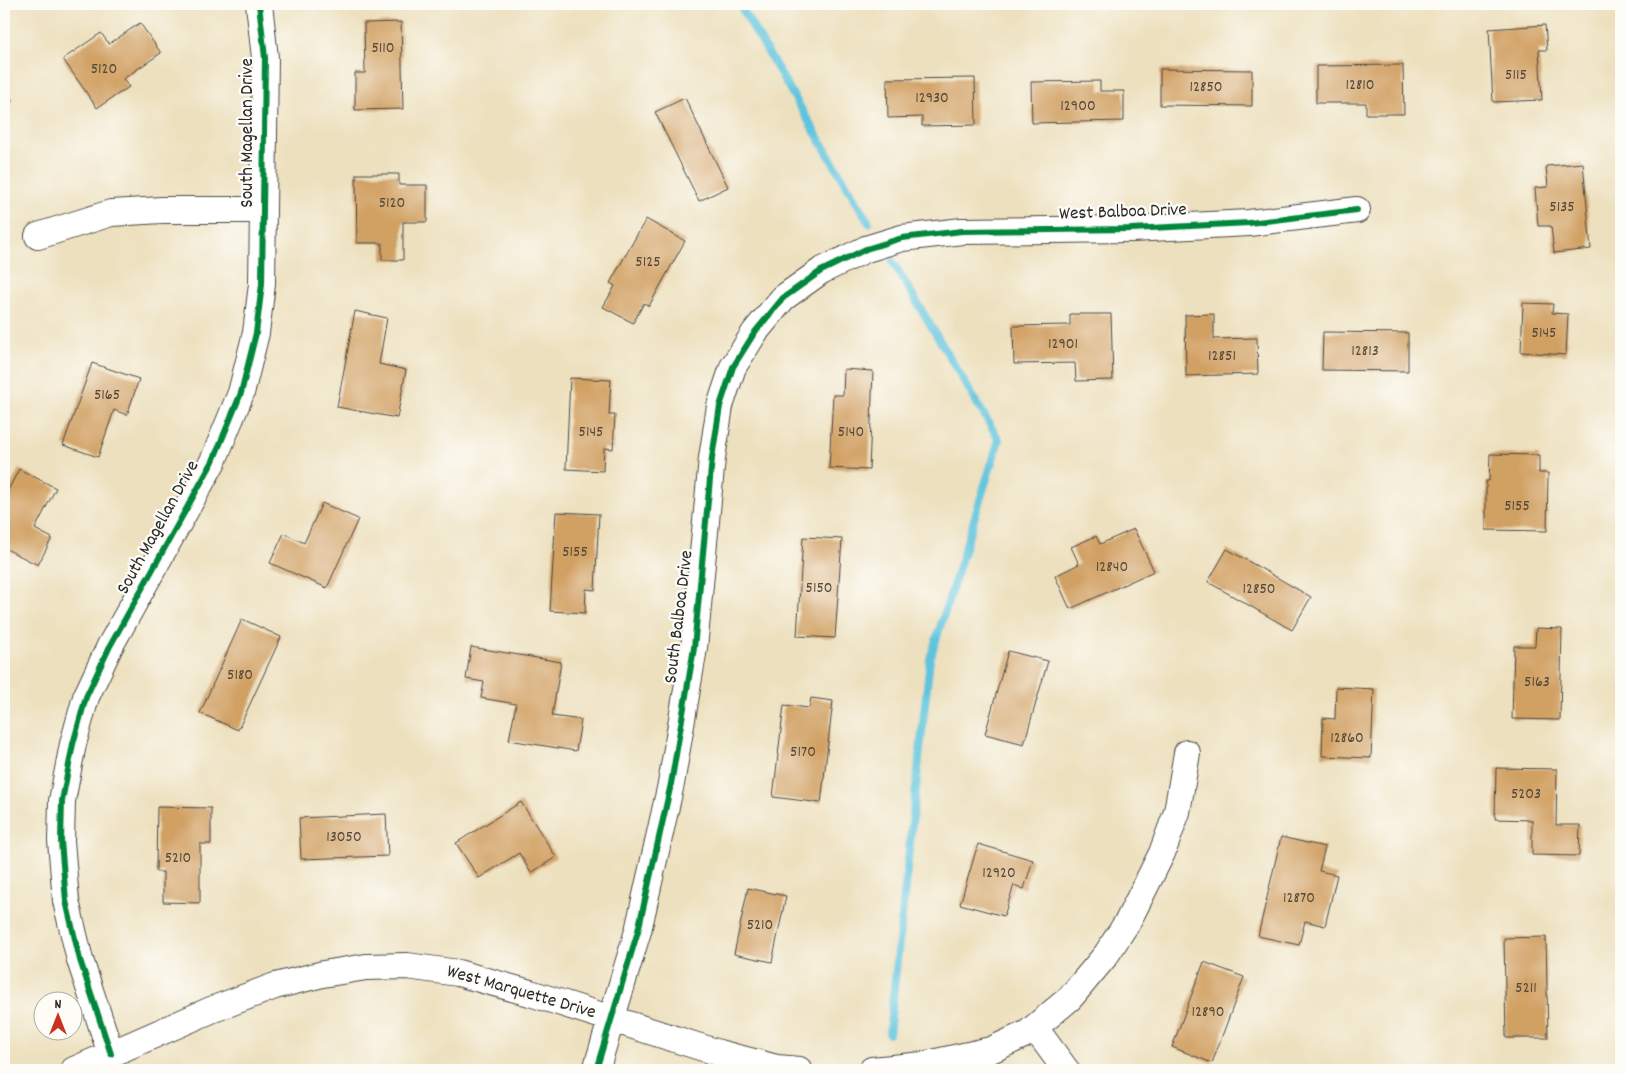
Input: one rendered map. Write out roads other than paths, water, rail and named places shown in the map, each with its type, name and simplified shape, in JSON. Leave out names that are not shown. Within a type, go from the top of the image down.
[{"type":"street","name":"South Magellan Drive","points":[[110,1054],[80,960],[66,901],[61,841],[62,801],[73,744],[86,698],[110,646],[213,461],[241,393],[256,333],[261,293],[264,58],[259,4]]},
{"type":"street","points":[[38,236],[111,213],[162,210],[262,210]]},
{"type":"street","name":"West Balboa Drive","points":[[891,242],[902,238],[962,231],[1131,229],[1249,223],[1356,210]]},
{"type":"street","name":"South Balboa Drive","points":[[596,1070],[638,931],[671,784],[694,648],[712,458],[720,406],[733,367],[755,332],[783,298],[821,271],[866,249],[891,242]]},
{"type":"street","points":[[872,1070],[923,1065],[991,1050],[1028,1033],[1070,998],[1106,955],[1128,921],[1162,853],[1178,812],[1187,753]]},
{"type":"street","name":"West Marquette Drive","points":[[74,1070],[211,1010],[275,986],[323,974],[366,967],[408,966],[458,973],[530,993],[719,1053],[777,1068],[799,1070]]},
{"type":"street","points":[[1034,1028],[1066,1070]]},
{"type":"waterway","points":[[739,4],[869,223]]},
{"type":"waterway","points":[[889,1034],[930,659],[999,440],[893,262]]}]
